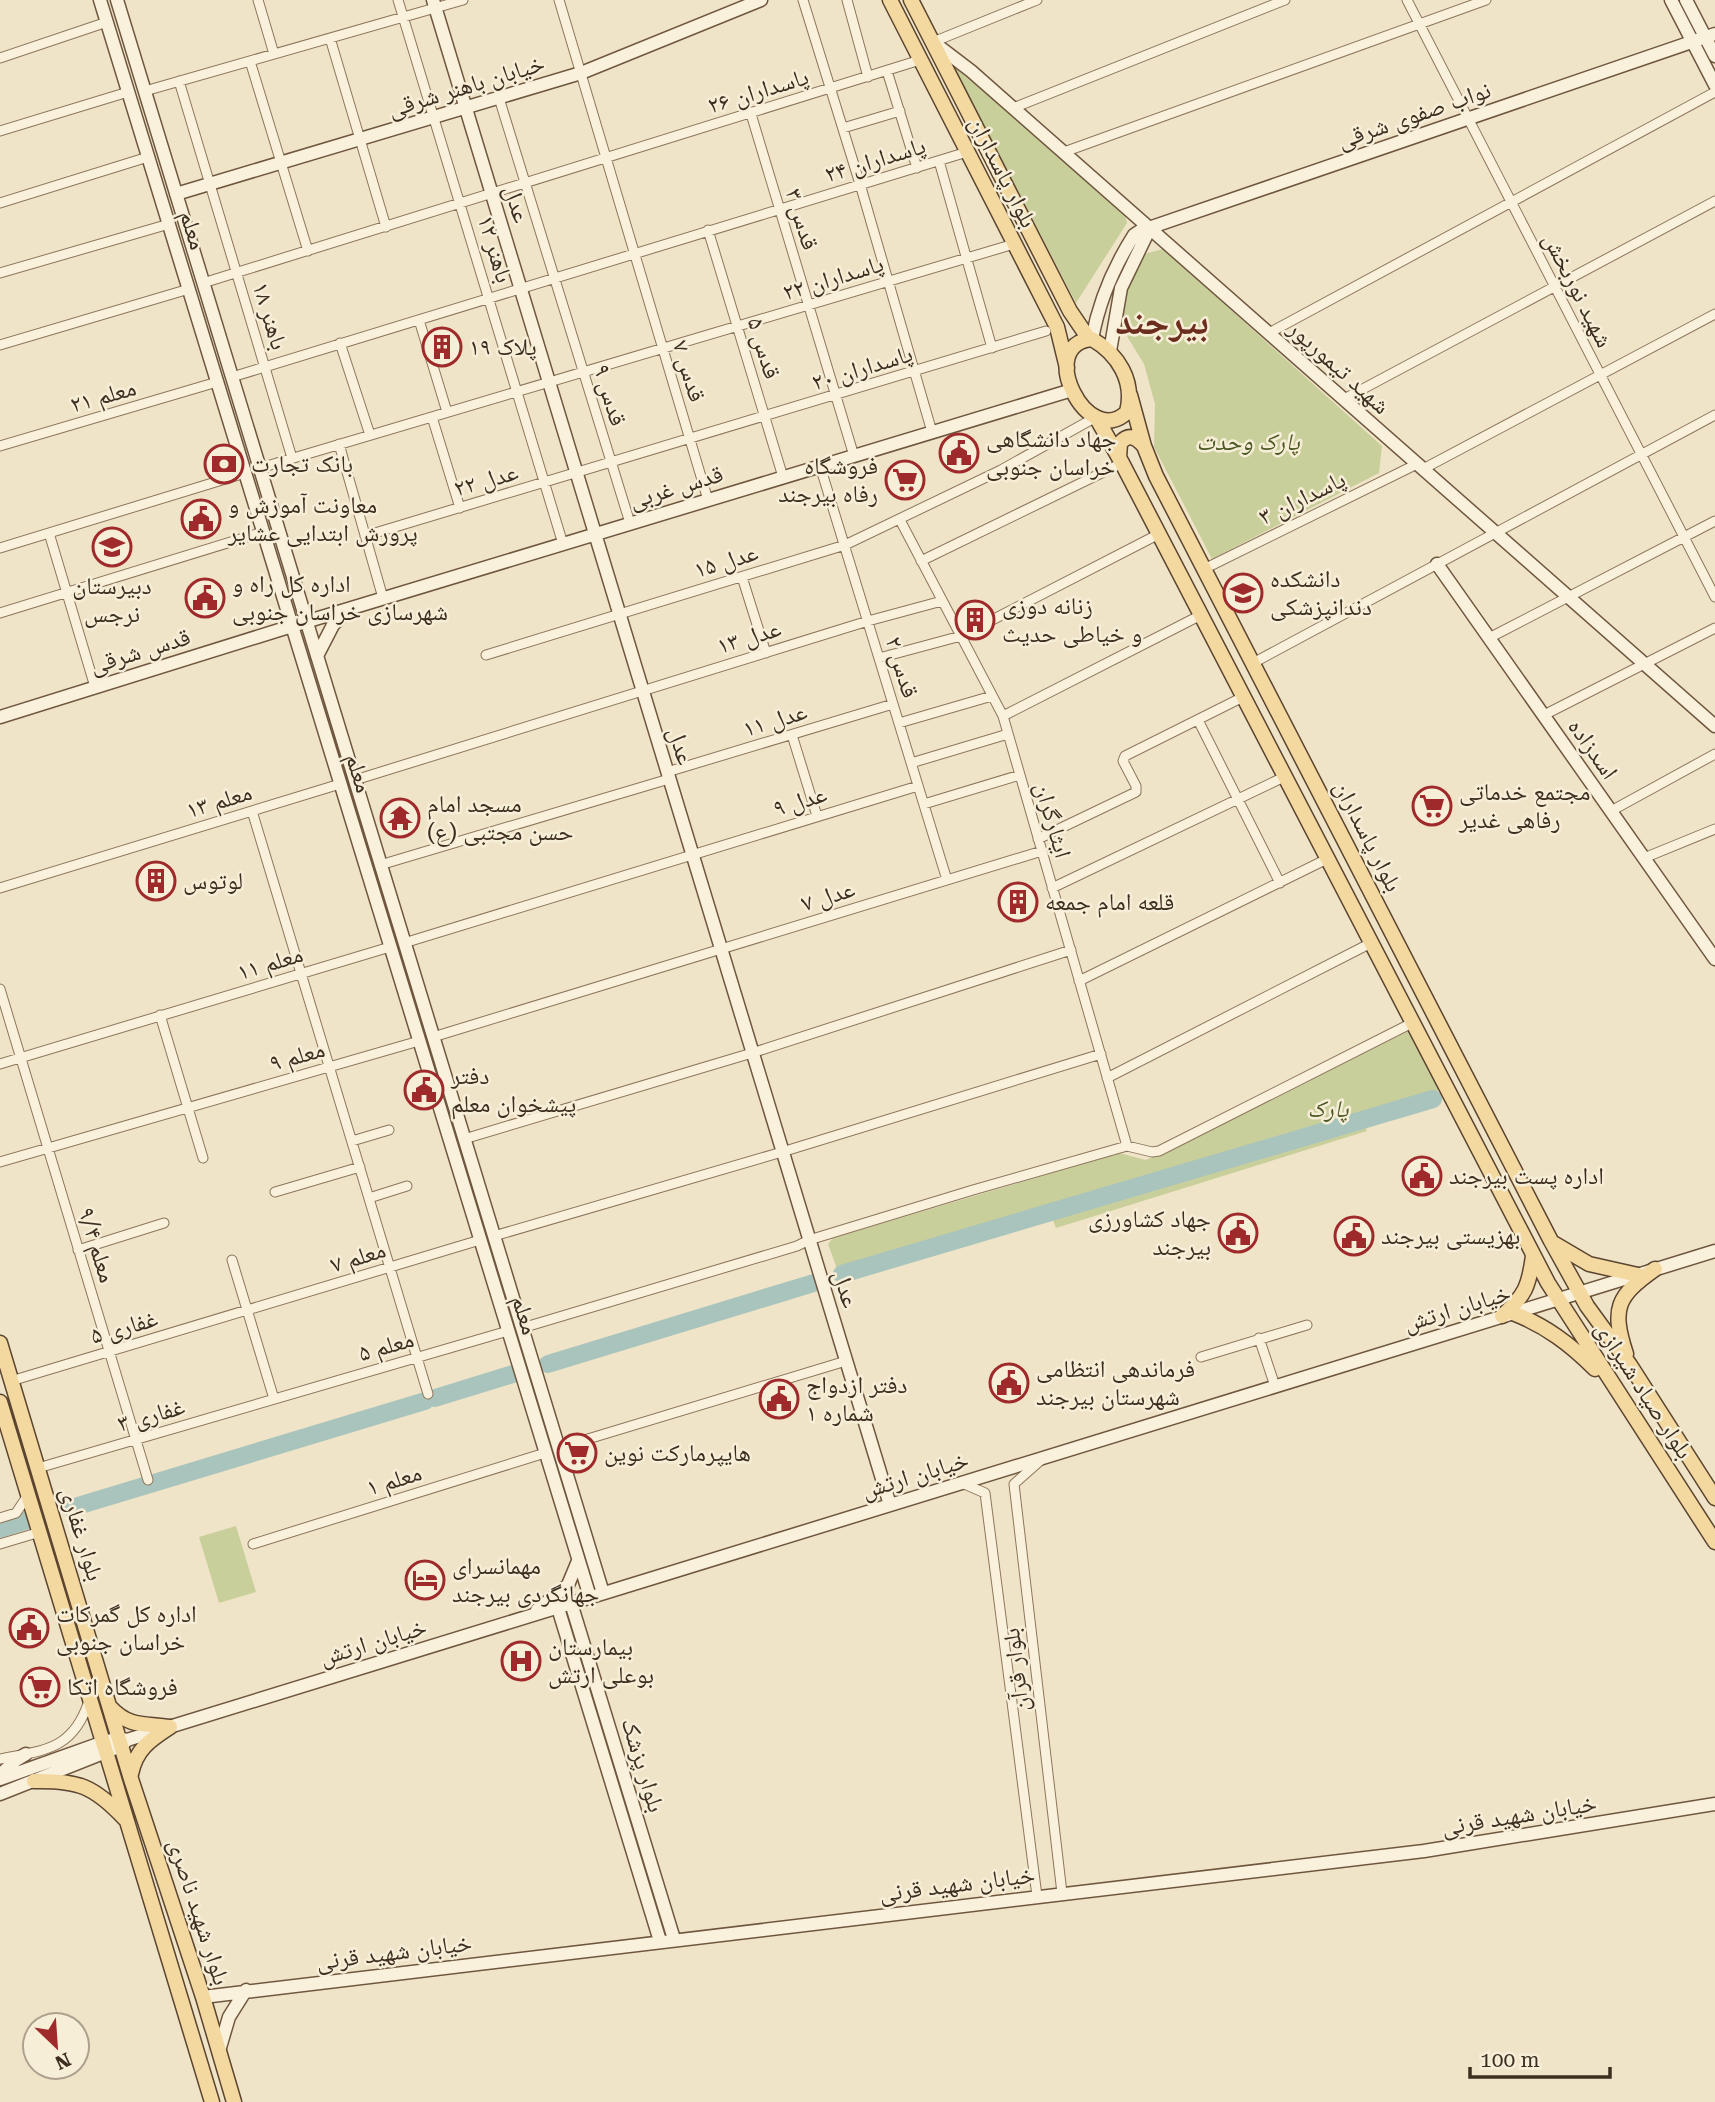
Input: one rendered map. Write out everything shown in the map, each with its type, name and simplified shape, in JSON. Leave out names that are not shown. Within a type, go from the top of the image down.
[{"type":"main road","name":"معلم","points":[[100,0],[590,1597]]},
{"type":"main road","name":"معلم","points":[[117,0],[603,1593]]},
{"type":"main road","name":"خیابان باهنر شرقی","points":[[176,194],[581,73],[761,0]]},
{"type":"main road","name":"بلوار پاسداران","points":[[890,0],[1057,327],[1067,368]]},
{"type":"main road","name":"بلوار پاسداران","points":[[911,0],[1070,311],[1091,339]]},
{"type":"main road","points":[[1671,0],[1704,38],[1715,85]]},
{"type":"main road","points":[[1686,0],[1715,56]]},
{"type":"main road","name":"عدل","points":[[434,4],[890,1505]]},
{"type":"main road","name":"نواب صفوی شرقی","points":[[1150,228],[1704,38]]},
{"type":"main road","name":"شهید تیمورپور","points":[[933,42],[1013,107],[1715,726]]},
{"type":"main road","points":[[1091,339],[1097,312],[1121,256],[1134,235],[1150,228]]},
{"type":"main road","points":[[1110,351],[1121,288],[1150,228]]},
{"type":"main road","points":[[1091,339],[1110,351],[1120,364],[1130,394],[1127,412],[1120,419],[1103,421],[1079,402],[1072,390],[1067,358],[1074,344],[1081,340],[1091,339]]},
{"type":"main road","name":"قدس غربی","points":[[292,626],[1072,390]]},
{"type":"main road","name":"بلوار پاسداران","points":[[1130,394],[1144,446],[1156,476],[1550,1241],[1580,1293]]},
{"type":"main road","name":"بلوار پاسداران","points":[[1096,418],[1121,461],[1557,1300]]},
{"type":"main road","points":[[1121,461],[1120,443],[1124,438],[1138,438],[1144,446]]},
{"type":"main road","name":"اسدزاده","points":[[1437,564],[1644,858],[1710,942],[1715,959]]},
{"type":"main road","points":[[317,656],[333,625],[351,608]]},
{"type":"main road","name":"قدس شرقی","points":[[0,717],[292,626]]},
{"type":"main road","points":[[1550,1241],[1589,1264],[1638,1275]]},
{"type":"main road","name":"خیابان ارتش","points":[[105,1746],[1715,1251]]},
{"type":"main road","points":[[1533,1256],[1529,1282],[1521,1299],[1508,1315],[1535,1322],[1572,1346],[1621,1398]]},
{"type":"main road","points":[[1630,1365],[1619,1332],[1620,1308],[1625,1294],[1655,1269]]},
{"type":"main road","name":"بلوار صیاد شیرازی","points":[[1580,1293],[1630,1365],[1715,1498]]},
{"type":"main road","name":"بلوار صیاد شیرازی","points":[[1557,1300],[1715,1542]]},
{"type":"main road","name":"بلوار غفاری","points":[[0,1343],[110,1707],[123,1741]]},
{"type":"main road","name":"بلوار غفاری","points":[[0,1402],[105,1746]]},
{"type":"main road","points":[[528,1616],[568,1585],[578,1561]]},
{"type":"main road","name":"بلوار پزشک","points":[[564,1605],[667,1940]]},
{"type":"main road","points":[[110,1707],[122,1719],[132,1724],[170,1727]]},
{"type":"main road","points":[[131,1779],[137,1753],[146,1742],[170,1727]]},
{"type":"main road","name":"بلوار شهید ناصری","points":[[123,1741],[131,1779],[203,1997],[234,2102]]},
{"type":"main road","points":[[0,1777],[105,1746]]},
{"type":"main road","points":[[0,1794],[105,1746]]},
{"type":"main road","name":"بلوار شهید ناصری","points":[[105,1746],[212,2102]]},
{"type":"main road","points":[[0,1777],[26,1754]]},
{"type":"main road","points":[[34,1780],[59,1780],[79,1785],[104,1797],[127,1821]]},
{"type":"main road","name":"خیابان شهید قرنی","points":[[203,1997],[1424,1851],[1715,1804]]},
{"type":"main road","points":[[219,2051],[229,2018],[246,1990]]},
{"type":"street","points":[[258,0],[274,54]]},
{"type":"street","name":"باهنر ۱۲","points":[[398,0],[563,544]]},
{"type":"street","points":[[145,91],[403,17],[434,4],[463,0]]},
{"type":"street","name":"قدس ۷","points":[[559,0],[708,500]]},
{"type":"street","points":[[803,0],[932,432]]},
{"type":"street","points":[[847,0],[868,77]]},
{"type":"street","points":[[933,42],[1037,0]]},
{"type":"street","points":[[1013,107],[1284,0]]},
{"type":"street","name":"شهید نوربخش","points":[[1407,0],[1715,597]]},
{"type":"street","points":[[1064,152],[1486,0]]},
{"type":"street","points":[[0,58],[107,22]]},
{"type":"street","points":[[330,38],[386,227]]},
{"type":"street","points":[[250,61],[308,251]]},
{"type":"street","name":"پاسداران ۲۶","points":[[203,283],[920,61]]},
{"type":"street","points":[[887,71],[917,168]]},
{"type":"street","name":"باهنر ۱۸","points":[[179,81],[292,458]]},
{"type":"street","points":[[0,131],[128,92]]},
{"type":"street","points":[[1269,332],[1715,92]]},
{"type":"street","name":"قدس ۹","points":[[499,99],[630,523]]},
{"type":"street","points":[[843,128],[900,111]]},
{"type":"street","name":"قدس ۳","points":[[751,114],[854,456]]},
{"type":"street","name":"پاسداران ۲۴","points":[[232,377],[967,152]]},
{"type":"street","points":[[0,204],[148,157]]},
{"type":"street","points":[[939,160],[992,348]]},
{"type":"street","points":[[1344,399],[1715,201]]},
{"type":"street","points":[[0,273],[169,224]]},
{"type":"street","name":"قدس ۵","points":[[708,230],[783,477]]},
{"type":"street","name":"پاسداران ۲۲","points":[[260,468],[1014,244]]},
{"type":"street","points":[[0,345],[189,289]]},
{"type":"street","name":"پاسداران ۳","points":[[1204,569],[1521,418],[1715,314]]},
{"type":"street","points":[[419,320],[447,412]]},
{"type":"street","name":"پاسداران ۲۰","points":[[611,463],[1046,331]]},
{"type":"street","points":[[340,343],[370,435]]},
{"type":"street","name":"معلم ۲۱","points":[[0,446],[217,383]]},
{"type":"street","points":[[1253,663],[1715,415]]},
{"type":"street","points":[[432,416],[460,508]]},
{"type":"street","name":"عدل ۱۵","points":[[486,655],[845,545],[1001,470],[1096,418]]},
{"type":"street","points":[[339,444],[383,598]]},
{"type":"street","points":[[921,561],[1121,461]]},
{"type":"street","name":"عدل ۲۲","points":[[365,536],[611,463]]},
{"type":"street","name":"قدس ۲","points":[[820,466],[947,880]]},
{"type":"street","points":[[0,548],[245,473]]},
{"type":"street","name":"ایثارگران","points":[[900,520],[1003,716],[1127,1146]]},
{"type":"street","points":[[1489,638],[1715,521]]},
{"type":"street","points":[[0,613],[263,532]]},
{"type":"street","points":[[49,533],[95,687]]},
{"type":"street","points":[[879,658],[961,636],[1159,534]]},
{"type":"street","points":[[742,577],[766,653]]},
{"type":"street","name":"عدل ۱۳","points":[[355,780],[868,621],[942,601]]},
{"type":"street","points":[[1003,716],[1201,615]]},
{"type":"street","points":[[1544,715],[1715,628]]},
{"type":"street","points":[[899,723],[992,696]]},
{"type":"street","points":[[1038,839],[1136,792],[1123,758],[1243,698]]},
{"type":"street","name":"عدل ۱۱","points":[[380,865],[893,704]]},
{"type":"street","points":[[1198,720],[1280,883]]},
{"type":"street","points":[[911,763],[1008,734]]},
{"type":"street","points":[[792,735],[817,816]]},
{"type":"street","points":[[1611,811],[1715,754]]},
{"type":"street","points":[[924,804],[1020,775]]},
{"type":"street","points":[[1052,888],[1284,776]]},
{"type":"street","name":"معلم ۱۳","points":[[0,888],[340,784]]},
{"type":"street","name":"عدل ۹","points":[[404,943],[918,786]]},
{"type":"street","points":[[252,811],[428,1394]]},
{"type":"street","points":[[1644,858],[1715,829]]},
{"type":"street","name":"عدل ۷","points":[[433,1037],[1042,850]]},
{"type":"street","points":[[1079,981],[1327,859]]},
{"type":"street","points":[[1107,1078],[1371,943]]},
{"type":"street","name":"معلم ۱۱","points":[[0,1064],[390,947]]},
{"type":"street","points":[[464,1139],[752,1053],[1070,950]]},
{"type":"street","name":"معلم ۹/۴","points":[[0,989],[148,1480]]},
{"type":"street","points":[[160,1015],[202,1158]]},
{"type":"street","points":[[522,1328],[973,1190],[1127,1146],[1159,1151],[1412,1023]]},
{"type":"street","name":"معلم ۹","points":[[0,1162],[419,1041]]},
{"type":"street","points":[[494,1236],[782,1152],[1101,1054]]},
{"type":"street","points":[[352,1140],[389,1129]]},
{"type":"street","points":[[275,1192],[360,1167]]},
{"type":"street","points":[[369,1198],[408,1186]]},
{"type":"street","points":[[78,1250],[164,1223]]},
{"type":"street","name":"معلم ۷","points":[[248,1311],[480,1240]]},
{"type":"street","points":[[232,1260],[274,1399]]},
{"type":"street","name":"غفاری ۵","points":[[11,1381],[248,1311]]},
{"type":"street","points":[[1200,1357],[1307,1325]]},
{"type":"street","name":"معلم ۵","points":[[274,1399],[508,1331]]},
{"type":"street","points":[[1259,1338],[1275,1387]]},
{"type":"street","points":[[558,1448],[846,1361]]},
{"type":"street","name":"غفاری ۳","points":[[38,1468],[274,1399]]},
{"type":"street","name":"معلم ۱","points":[[253,1544],[545,1453]]},
{"type":"street","name":"بلوار قرآن","points":[[1044,1457],[1014,1484],[1062,1893]]},
{"type":"street","name":"بلوار قرآن","points":[[962,1483],[985,1493],[1037,1896]]},
{"type":"street","points":[[0,1518],[16,1513],[28,1494]]},
{"type":"street","points":[[0,1544],[40,1532]]},
{"type":"street","points":[[0,1759],[64,1742],[78,1726],[90,1696]]},
{"type":"green space","points":[[954,67],[1124,210],[1127,223],[1076,303]]},
{"type":"green space","name":"پارک وحدت","points":[[1163,249],[1382,446],[1379,473],[1212,559],[1154,447],[1155,404],[1144,364],[1122,328],[1124,288],[1144,254]]},
{"type":"green space","name":"پارک","points":[[1409,1031],[1440,1090],[1361,1113],[1367,1131],[1056,1228],[1052,1218],[840,1277],[828,1244],[833,1238],[1119,1153],[1146,1160]]},
{"type":"green space","points":[[236,1526],[256,1592],[219,1603],[199,1537]]},
{"type":"waterway","points":[[842,1274],[1433,1099]]},
{"type":"waterway","points":[[548,1364],[817,1282]]},
{"type":"waterway","points":[[435,1398],[513,1374]]},
{"type":"waterway","points":[[71,1508],[425,1401]]},
{"type":"waterway","points":[[0,1529],[25,1521]]},
{"type":"place","name":"پلاک ۱۹","points":[[442,347]]},
{"type":"place","name":"جهاد دانشگاهی خراسان جنوبی","points":[[959,453]]},
{"type":"place","name":"بانک تجارت","points":[[224,464]]},
{"type":"place","name":"فروشگاه رفاه بیرجند","points":[[905,480]]},
{"type":"place","name":"معاونت آموزش و پرورش ابتدایی عشایر","points":[[201,519]]},
{"type":"place","name":"دبیرستان نرجس","points":[[112,547]]},
{"type":"place","name":"دانشکده دندانپزشکی","points":[[1243,593]]},
{"type":"place","name":"اداره کل راه و شهرسازی خراسان جنوبی","points":[[205,598]]},
{"type":"place","name":"زنانه دوزی و خیاطی حدیث","points":[[975,620]]},
{"type":"place","name":"مجتمع خدماتی رفاهی غدیر","points":[[1432,806]]},
{"type":"place","name":"مسجد امام حسن مجتبی (ع)","points":[[400,818]]},
{"type":"place","name":"لوتوس","points":[[156,881]]},
{"type":"place","name":"قلعه امام جمعه","points":[[1018,902]]},
{"type":"place","name":"دفتر پیشخوان معلم","points":[[424,1090]]},
{"type":"place","name":"اداره پست بیرجند","points":[[1422,1176]]},
{"type":"place","name":"جهاد کشاورزی بیرجند","points":[[1238,1233]]},
{"type":"place","name":"بهزیستی بیرجند","points":[[1354,1236]]},
{"type":"place","name":"فرماندهی انتظامی شهرستان بیرجند","points":[[1009,1383]]},
{"type":"place","name":"دفتر ازدواج شماره ۱","points":[[779,1399]]},
{"type":"place","name":"هایپرمارکت نوین","points":[[577,1453]]},
{"type":"place","name":"مهمانسرای جهانگردی بیرجند","points":[[425,1580]]},
{"type":"place","name":"اداره کل گمرکات خراسان جنوبی","points":[[29,1628]]},
{"type":"place","name":"بیمارستان بوعلی ارتش","points":[[521,1661]]},
{"type":"place","name":"فروشگاه اتکا","points":[[40,1687]]},
{"type":"district","name":"بیرجند","points":[[1162,321]]}]
